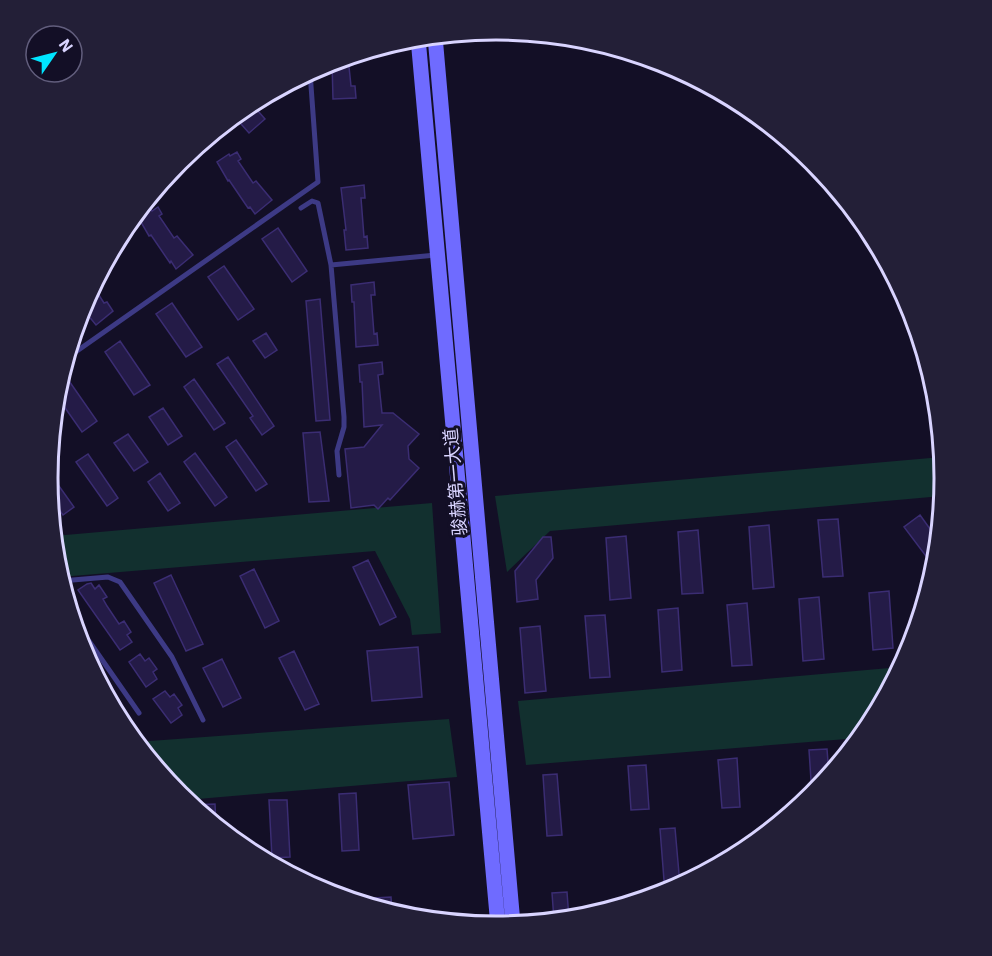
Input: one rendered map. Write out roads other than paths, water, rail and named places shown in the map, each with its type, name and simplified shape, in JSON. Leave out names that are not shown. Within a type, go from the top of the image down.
[{"type":"main road","name":"骏赫第一大道","points":[[436,45],[512,915]]},
{"type":"main road","name":"骏赫第一大道","points":[[419,48],[497,916]]},
{"type":"lane","points":[[78,351],[318,182],[311,82]]},
{"type":"lane","points":[[302,208],[312,201],[318,203],[331,265],[344,417],[344,427],[337,451],[339,475]]},
{"type":"lane","points":[[331,265],[438,255]]},
{"type":"lane","points":[[71,579],[108,577],[120,582],[172,657],[203,720]]},
{"type":"lane","points":[[92,646],[139,713]]}]
